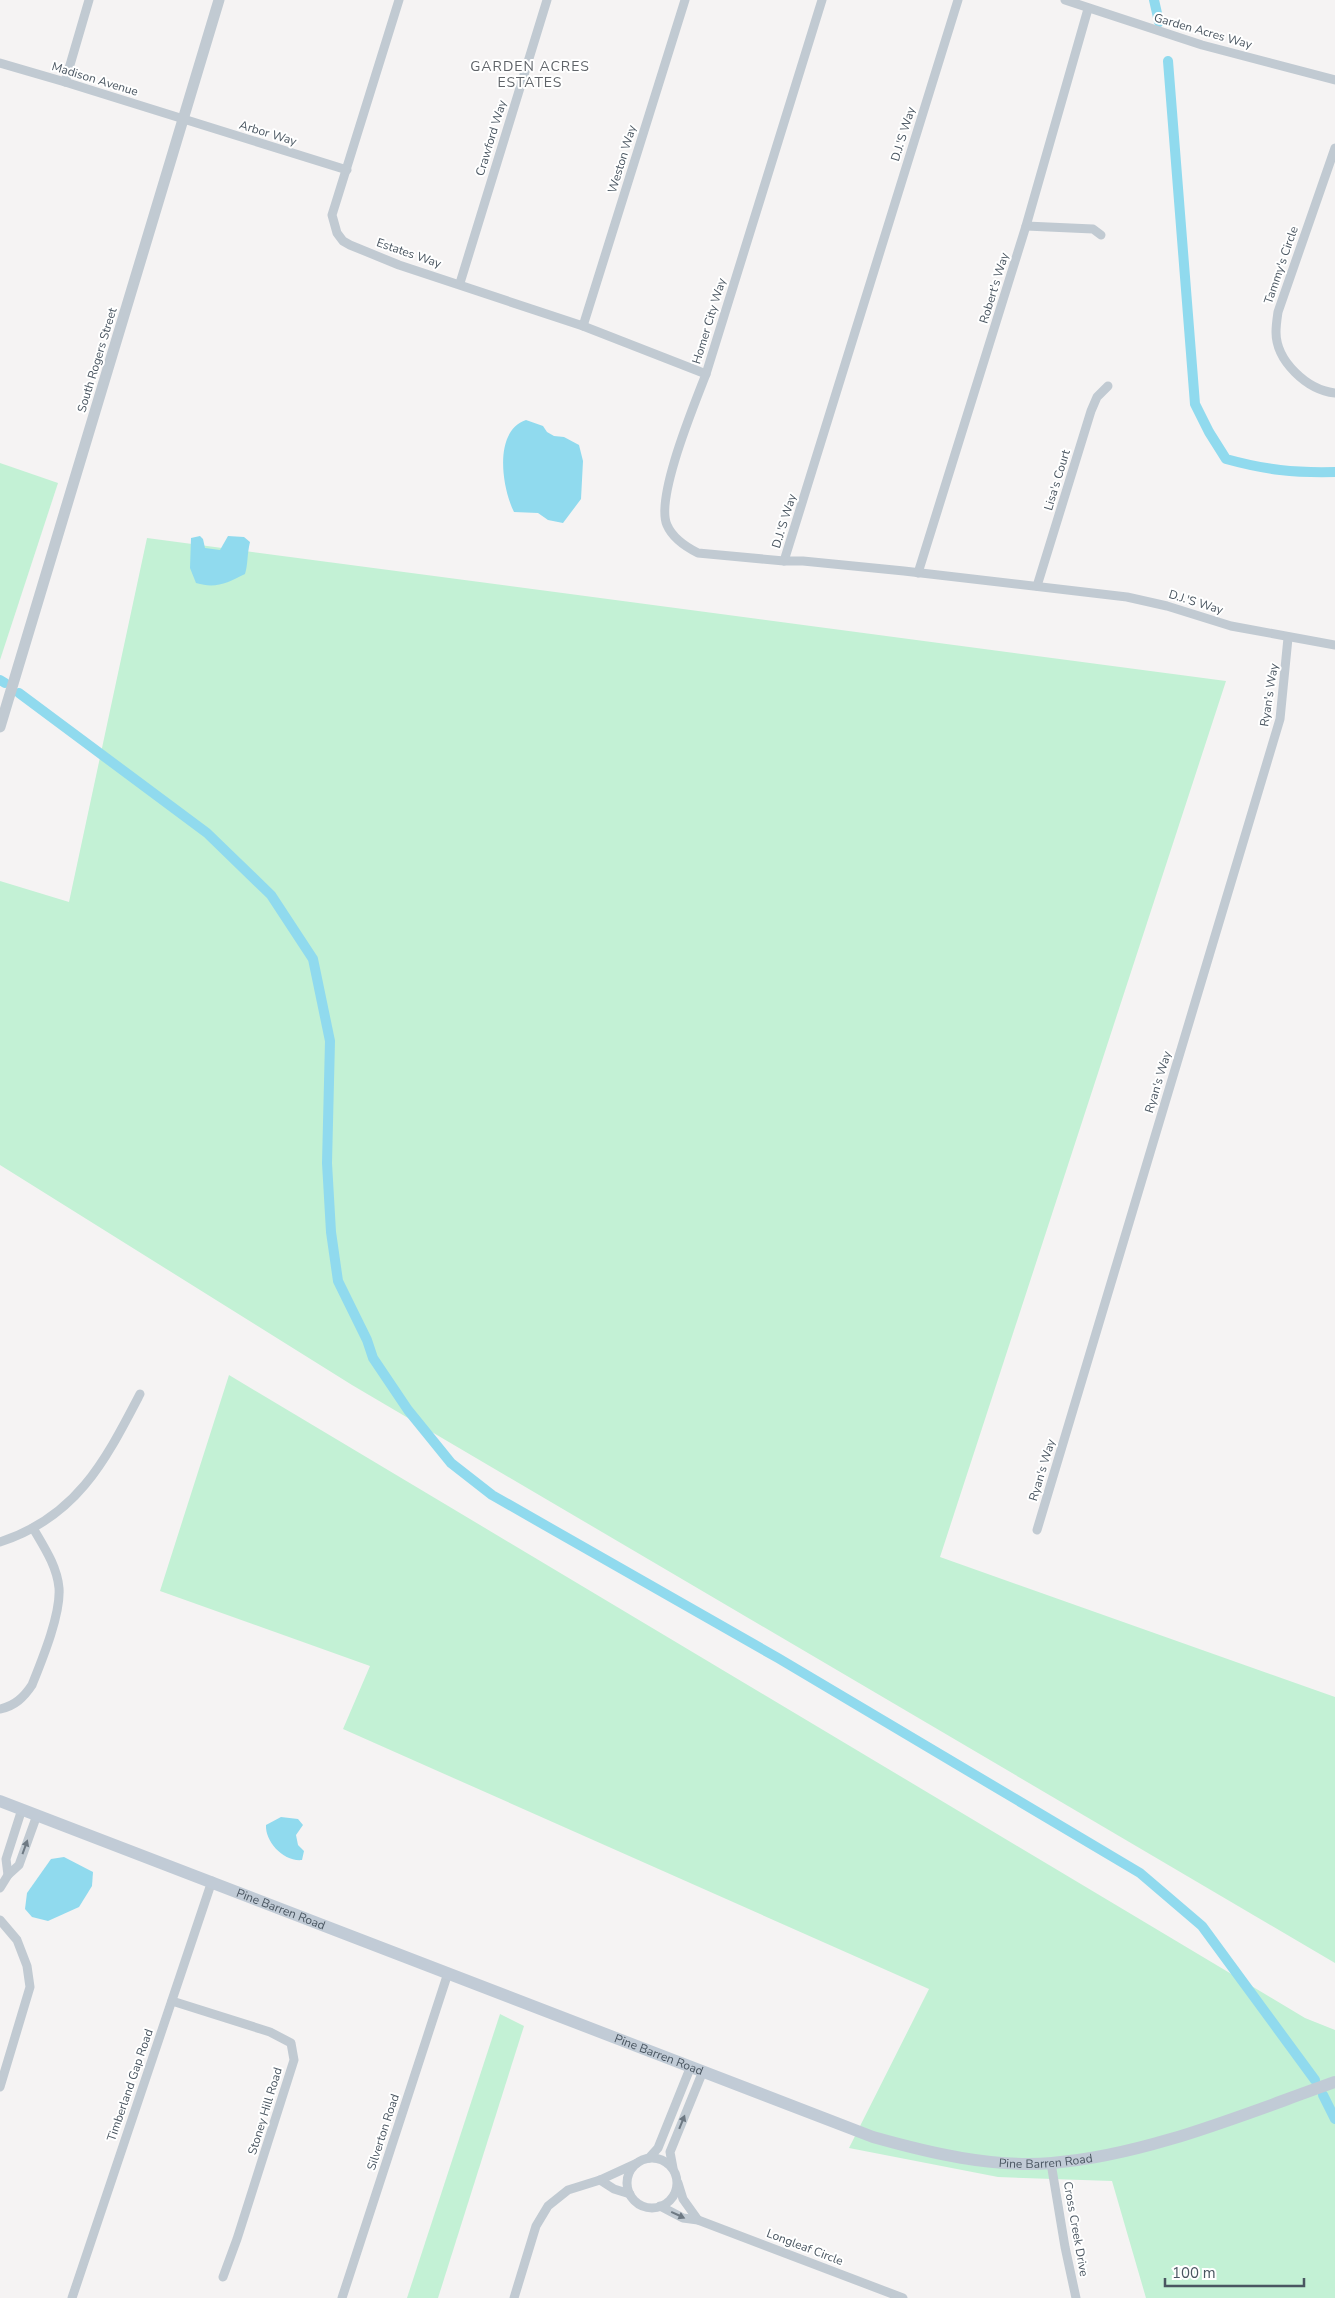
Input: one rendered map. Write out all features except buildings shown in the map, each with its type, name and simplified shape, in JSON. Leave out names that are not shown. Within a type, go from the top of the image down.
[{"type":"main road","name":"Pine Barren Road","points":[[0,1801],[873,2137],[940,2155],[988,2161],[1051,2163],[1094,2157],[1164,2141],[1335,2082]]},
{"type":"street","points":[[65,82],[89,0]]},
{"type":"street","name":"South Rogers Street","points":[[0,727],[219,0]]},
{"type":"street","name":"Estates Way","points":[[399,0],[332,215],[337,233],[344,241],[399,265],[583,326],[706,374]]},
{"type":"street","name":"Crawford Way","points":[[460,284],[546,0]]},
{"type":"street","name":"Weston Way","points":[[583,326],[685,0]]},
{"type":"street","name":"Homer City Way","points":[[784,561],[698,553],[680,542],[667,525],[663,508],[685,428],[706,374],[822,0]]},
{"type":"street","name":"D.J.'S Way","points":[[958,0],[784,561],[803,561],[918,573],[1127,597],[1167,606],[1231,626],[1288,638]]},
{"type":"street","name":"Garden Acres Way","points":[[1065,0],[1202,45],[1335,80]]},
{"type":"street","name":"Robert's Way","points":[[918,573],[1026,226],[1088,9]]},
{"type":"street","name":"Madison Avenue","points":[[0,64],[65,82],[183,120]]},
{"type":"street","name":"Arbor Way","points":[[183,120],[347,170]]},
{"type":"street","name":"Tammy's Circle","points":[[1335,148],[1278,312],[1276,334],[1285,360],[1301,378],[1325,392],[1335,393]]},
{"type":"street","points":[[1026,226],[1093,229],[1101,235]]},
{"type":"street","name":"Lisa's Court","points":[[1037,586],[1091,410],[1097,396],[1108,386]]},
{"type":"street","points":[[1288,638],[1335,645]]},
{"type":"street","name":"Ryan's Way","points":[[1037,1530],[1280,719],[1288,638]]},
{"type":"street","points":[[0,1542],[33,1528],[68,1503],[90,1482],[111,1449],[140,1394]]},
{"type":"street","points":[[0,1710],[16,1703],[26,1694],[32,1684],[59,1605],[59,1587],[55,1571],[33,1528]]},
{"type":"street","points":[[8,1875],[6,1860],[22,1810]]},
{"type":"street","points":[[0,1888],[8,1875],[19,1865],[37,1815]]},
{"type":"street","name":"Timberland Gap Road","points":[[72,2298],[212,1881]]},
{"type":"street","points":[[0,1920],[17,1940],[24,1954],[30,1988],[28,2000],[0,2087]]},
{"type":"street","name":"Silverton Road","points":[[342,2298],[448,1973]]},
{"type":"street","name":"Stoney Hill Road","points":[[172,2001],[270,2032],[291,2042],[294,2060],[223,2278]]},
{"type":"street","points":[[514,2298],[536,2226],[548,2206],[568,2190],[600,2180],[649,2158],[658,2148],[697,2069]]},
{"type":"street","points":[[697,2069],[670,2152],[673,2168],[684,2199],[698,2220]]},
{"type":"street","points":[[649,2158],[662,2160],[673,2168]]},
{"type":"street","name":"Cross Creek Drive","points":[[1051,2163],[1065,2247],[1076,2298]]},
{"type":"street","points":[[630,2194],[628,2178],[637,2164]]},
{"type":"street","name":"Longleaf Circle","points":[[600,2180],[614,2189],[630,2194],[640,2204],[647,2207],[660,2206],[683,2218],[698,2220],[903,2298]]},
{"type":"street","points":[[660,2206],[673,2196],[677,2180]]},
{"type":"green space","points":[[0,463],[58,483],[0,660]]},
{"type":"green space","points":[[147,538],[1226,681],[940,1557],[1335,1697],[1335,1963],[352,1385],[0,1165],[0,881],[69,902]]},
{"type":"green space","points":[[229,1375],[1305,2018],[1335,2030],[1335,2298],[1146,2298],[1112,2181],[998,2177],[849,2148],[929,1989],[343,1729],[370,1666],[160,1591]]},
{"type":"green space","points":[[500,2014],[524,2026],[438,2298],[407,2298]]},
{"type":"water","points":[[526,420],[543,426],[547,432],[554,436],[564,437],[579,445],[583,461],[581,499],[563,523],[548,520],[538,513],[514,512],[510,502],[504,475],[503,461],[505,448],[509,436],[516,426]]},
{"type":"water","points":[[200,536],[203,539],[205,548],[220,550],[228,536],[244,537],[250,542],[245,574],[216,585],[196,583],[190,568],[191,538]]},
{"type":"water","points":[[281,1817],[298,1819],[303,1825],[296,1835],[298,1845],[304,1851],[302,1860],[295,1860],[282,1854],[269,1838],[266,1825]]},
{"type":"water","points":[[64,1857],[93,1872],[92,1886],[79,1907],[48,1921],[32,1917],[25,1909],[27,1893],[51,1859]]},
{"type":"waterway","points":[[1154,0],[1159,22]]},
{"type":"waterway","points":[[1168,61],[1195,404],[1209,432],[1226,459],[1280,470],[1335,472]]},
{"type":"waterway","points":[[0,680],[5,683]]},
{"type":"waterway","points":[[19,693],[207,833],[271,895],[313,959],[330,1041],[327,1163],[331,1232],[338,1281],[367,1340],[373,1358],[408,1410],[451,1463],[492,1495],[778,1658],[1140,1873],[1202,1926],[1315,2080]]},
{"type":"waterway","points":[[1323,2095],[1335,2119]]},
{"type":"district","name":"GARDEN ACRES ESTATES","points":[[530,74]]}]
